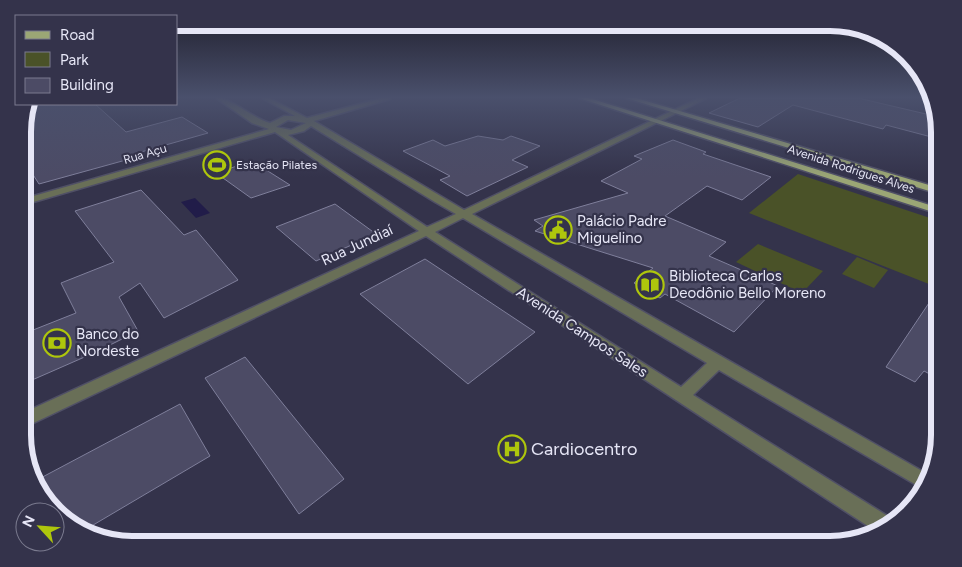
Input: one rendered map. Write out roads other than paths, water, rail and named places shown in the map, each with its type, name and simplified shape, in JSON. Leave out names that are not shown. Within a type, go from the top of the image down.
[{"type":"main road","name":"Avenida Rodrigues Alves","points":[[670,124],[931,208]]},
{"type":"main road","name":"Avenida Rodrigues Alves","points":[[719,124],[931,189]]},
{"type":"main road","points":[[799,166],[817,154]]},
{"type":"street","name":"Avenida Campos Sales","points":[[265,124],[275,129],[425,231],[880,522]]},
{"type":"street","points":[[276,124],[275,129],[291,132],[303,129],[305,124]]},
{"type":"street","points":[[314,124],[464,214],[920,479]]},
{"type":"street","name":"Rua Jundiaí","points":[[31,417],[464,214],[647,124]]},
{"type":"street","name":"Rua Açu","points":[[31,200],[275,129]]},
{"type":"street","points":[[682,396],[718,361]]},
{"type":"place","name":"Estação Pilates","points":[[217,165]]},
{"type":"place","name":"Palácio Padre Miguelino","points":[[558,230]]},
{"type":"place","name":"Biblioteca Carlos Deodônio Bello Moreno","points":[[650,285]]},
{"type":"place","name":"Banco do Nordeste","points":[[57,343]]},
{"type":"place","name":"Cardiocentro","points":[[512,449]]}]
